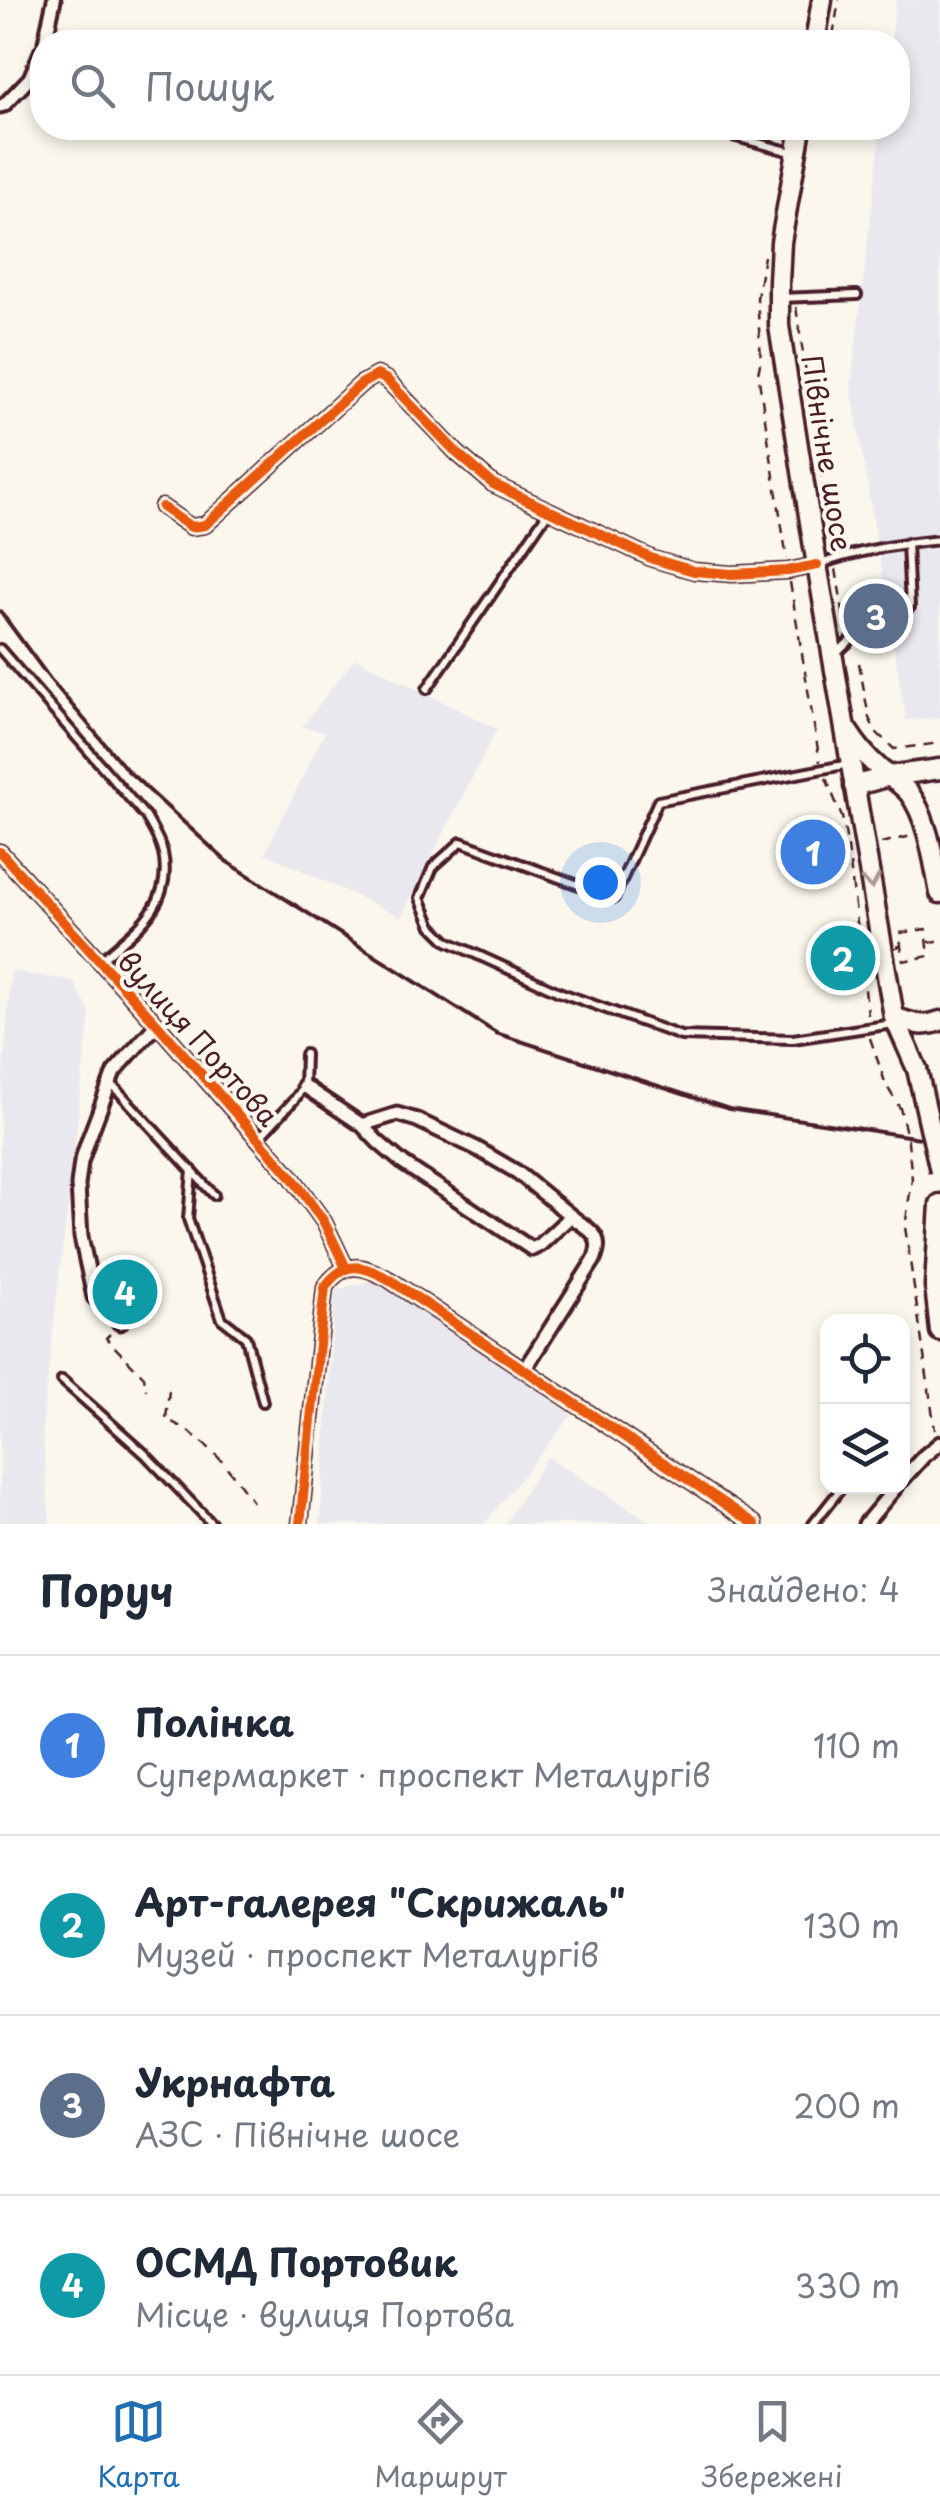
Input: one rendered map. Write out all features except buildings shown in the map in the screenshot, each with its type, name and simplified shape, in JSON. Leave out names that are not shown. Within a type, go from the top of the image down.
[{"type":"main road","points":[[816,30],[822,0]]},
{"type":"main road","name":"Північне шосе","points":[[798,140],[782,242],[787,298],[779,326],[826,562],[832,657],[896,1020],[917,1069],[940,1170]]},
{"type":"main road","points":[[844,726],[858,748],[909,792],[932,831],[940,892]]},
{"type":"main road","points":[[854,786],[940,769]]},
{"type":"main road","points":[[896,1020],[922,1025],[940,1021]]},
{"type":"main road","points":[[940,1204],[940,1331]]},
{"type":"street","points":[[48,30],[54,0]]},
{"type":"street","points":[[0,106],[30,78]]},
{"type":"street","points":[[162,507],[191,527],[205,526],[360,384],[382,376],[474,470],[494,484],[653,560],[675,567],[732,574],[788,571],[826,562]]},
{"type":"street","name":"вулиця Портова","points":[[0,852],[291,1176],[324,1222],[346,1268]]},
{"type":"street","name":"вулиця Портова","points":[[120,1324],[94,1297],[82,1237],[78,1185],[82,1162],[110,1082],[123,1060],[157,1024]]},
{"type":"street","points":[[304,1086],[362,1125],[404,1164],[532,1249],[571,1216]]},
{"type":"street","points":[[362,1125],[397,1114],[476,1148],[517,1172],[600,1241],[598,1251],[524,1370]]},
{"type":"street","points":[[300,1524],[326,1287],[333,1276],[358,1266],[373,1271],[755,1524]]},
{"type":"street","points":[[910,1471],[940,1444]]},
{"type":"street","points":[[865,1524],[890,1494]]},
{"type":"lane","points":[[747,140],[796,153]]},
{"type":"lane","points":[[787,298],[857,295]]},
{"type":"lane","points":[[427,688],[548,510]]},
{"type":"lane","points":[[826,562],[907,543],[940,540]]},
{"type":"lane","points":[[832,657],[874,618],[910,607],[907,543]]},
{"type":"lane","points":[[0,649],[146,817],[162,849],[166,880],[158,904],[99,962]]},
{"type":"lane","points":[[850,764],[658,801],[614,898],[462,842],[433,867],[420,898],[432,926],[447,941],[559,992],[681,1036],[793,1039],[870,1028],[896,1020]]},
{"type":"lane","points":[[258,1138],[304,1086],[306,1054]]},
{"type":"lane","points":[[110,1082],[214,1196]]},
{"type":"lane","points":[[192,1170],[188,1219],[222,1319],[246,1338],[262,1402]]},
{"type":"lane","points":[[62,1380],[145,1454],[212,1524]]},
{"type":"lane","points":[[814,1524],[838,1494]]},
{"type":"path","points":[[834,30],[840,0]]},
{"type":"path","points":[[764,257],[757,298],[761,359],[758,374],[817,755],[842,816],[848,847],[866,978],[870,1040],[886,1085],[900,1108],[908,1142],[912,1179],[905,1227],[932,1409]]},
{"type":"path","points":[[787,298],[826,562],[846,636]]},
{"type":"path","points":[[859,663],[869,718],[876,732],[894,749],[940,743]]},
{"type":"path","points":[[864,846],[932,831]]},
{"type":"path","points":[[926,928],[930,956],[904,961],[901,946],[900,933],[926,928]]},
{"type":"path","points":[[928,942],[938,941]]},
{"type":"path","points":[[890,948],[901,946]]},
{"type":"path","points":[[120,1324],[106,1338],[144,1377],[146,1390]]},
{"type":"path","points":[[170,1390],[166,1418],[192,1431],[254,1502]]},
{"type":"shaded area","points":[[896,0],[940,0],[940,718],[906,720],[851,385],[880,140],[910,140],[910,30],[892,30]]},
{"type":"shaded area","points":[[355,658],[497,729],[401,917],[265,853],[325,732],[302,727]]},
{"type":"shaded area","points":[[11,971],[73,981],[90,1012],[42,1426],[50,1524],[0,1524],[0,1114]]},
{"type":"shaded area","points":[[377,1279],[572,1415],[484,1524],[320,1524],[335,1290]]},
{"type":"shaded area","points":[[547,1457],[654,1524],[505,1524]]},
{"type":"railway","points":[[0,611],[50,679],[127,770],[226,861],[496,1033],[729,1109],[940,1141]]},
{"type":"cycle path","points":[[162,507],[191,527],[205,525],[361,384],[377,375],[387,380],[457,453],[493,484],[653,559],[694,571],[732,574],[817,565]]},
{"type":"cycle path","points":[[0,852],[291,1176],[324,1222],[346,1268]]},
{"type":"cycle path","points":[[300,1524],[325,1287],[340,1272],[355,1267],[390,1280],[755,1524]]},
{"type":"place","name":"Укрнафта","points":[[876,616]]},
{"type":"place","name":"Полінка","points":[[813,852]]},
{"type":"place","name":"Арт-галерея \"Скрижаль\"","points":[[843,958]]},
{"type":"place","name":"ОСМД Портовик","points":[[125,1292]]}]
